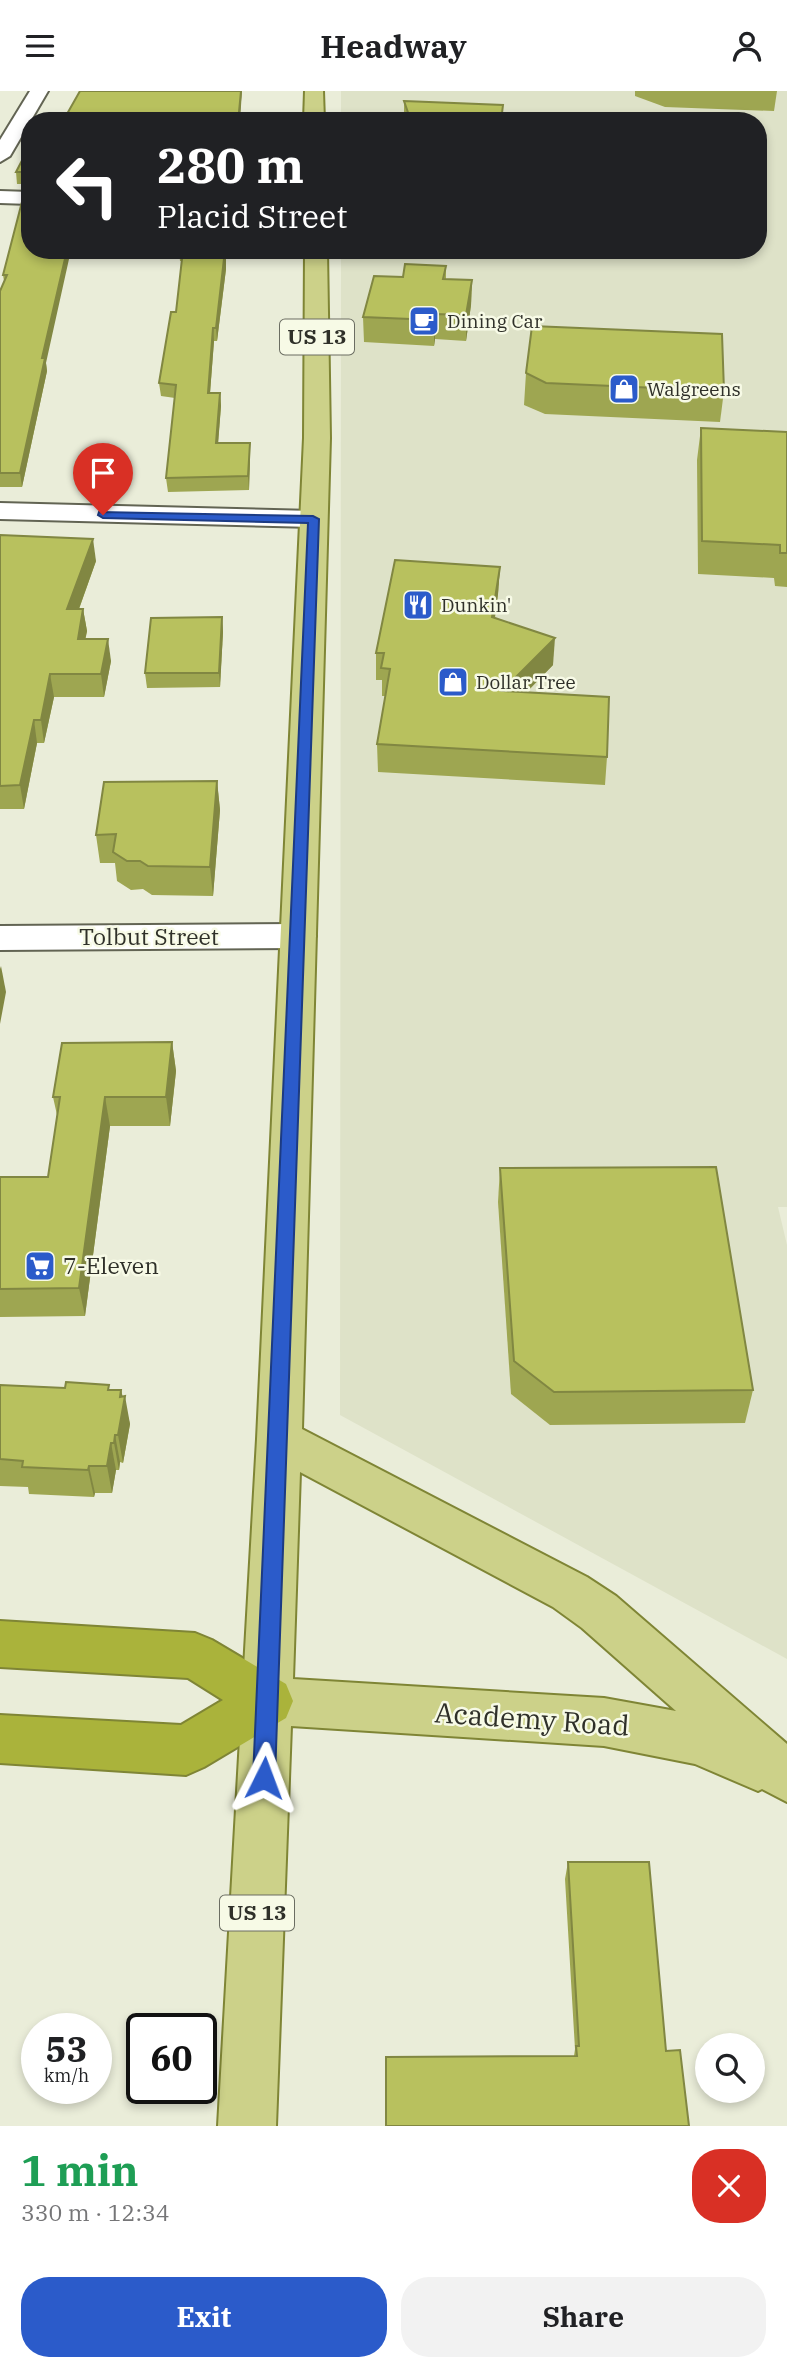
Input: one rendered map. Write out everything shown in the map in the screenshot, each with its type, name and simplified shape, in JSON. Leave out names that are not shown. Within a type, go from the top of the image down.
[{"type":"highway","points":[[0,1644],[195,1656],[268,1701],[186,1750],[0,1739]]},
{"type":"main road","points":[[314,91],[314,112]]},
{"type":"main road","name":"US 13","points":[[247,2126],[268,1701],[298,936],[318,364],[316,259]]},
{"type":"main road","points":[[278,1439],[570,1592],[599,1612],[787,1779]]},
{"type":"main road","name":"Academy Road","points":[[268,1701],[604,1722],[647,1728],[698,1739],[787,1779]]},
{"type":"street","points":[[26,112],[39,91]]},
{"type":"street","points":[[0,156],[21,121]]},
{"type":"street","points":[[0,197],[21,198]]},
{"type":"street","points":[[0,511],[313,519]]},
{"type":"street","name":"Tolbut Street","points":[[0,938],[298,936]]},
{"type":"shaded area","points":[[341,91],[787,91],[787,1207],[778,1207],[787,1245],[787,1659],[340,1415],[341,259],[767,259],[767,112],[341,112]]},
{"type":"building","points":[[80,91],[241,91],[239,112],[68,112]]},
{"type":"building","points":[[404,101],[503,105],[502,112],[408,112]]},
{"type":"building","points":[[21,206],[21,259],[65,259],[20,473],[0,473],[0,291],[7,275],[3,275]]},
{"type":"building","points":[[182,259],[224,259],[216,328],[213,328],[208,393],[220,393],[216,443],[250,443],[248,476],[166,478],[176,385],[159,383],[171,312],[176,312]]},
{"type":"building","points":[[405,264],[446,266],[443,279],[472,280],[466,315],[435,314],[434,320],[363,317],[374,276],[403,277]]},
{"type":"building","points":[[532,326],[722,334],[724,391],[546,383],[526,373]]},
{"type":"building","points":[[701,428],[787,432],[787,553],[780,553],[780,545],[702,541]]},
{"type":"building","points":[[0,535],[93,539],[67,609],[83,609],[78,639],[108,639],[101,674],[50,674],[41,720],[34,720],[20,785],[0,786]]},
{"type":"building","points":[[395,560],[500,567],[492,617],[555,638],[502,691],[609,697],[607,757],[377,744],[390,669],[381,668],[384,653],[376,653]]},
{"type":"building","points":[[222,617],[219,673],[145,673],[151,618]]},
{"type":"building","points":[[217,781],[210,867],[148,866],[140,861],[127,861],[113,852],[116,834],[96,835],[104,782]]},
{"type":"building","points":[[172,1042],[166,1097],[105,1097],[79,1288],[0,1289],[0,1177],[48,1177],[60,1097],[53,1097],[62,1043]]},
{"type":"building","points":[[716,1167],[753,1390],[554,1392],[514,1361],[500,1168]]},
{"type":"building","points":[[66,1382],[109,1385],[108,1390],[121,1390],[120,1397],[125,1396],[118,1435],[115,1435],[114,1443],[111,1443],[107,1466],[89,1466],[88,1470],[22,1467],[23,1461],[0,1459],[0,1385],[65,1388]]},
{"type":"building","points":[[568,1862],[649,1862],[666,2051],[680,2050],[689,2126],[386,2126],[386,2057],[577,2056],[576,2046],[579,2046]]},
{"type":"place","name":"Dining Car","points":[[424,321]]},
{"type":"place","name":"Walgreens","points":[[624,389]]},
{"type":"place","name":"Dunkin'","points":[[418,605]]},
{"type":"place","name":"Dollar Tree","points":[[453,682]]},
{"type":"place","name":"7-Eleven","points":[[40,1266]]},
{"type":"route","points":[[103,515],[313,519],[264,1778]]}]
